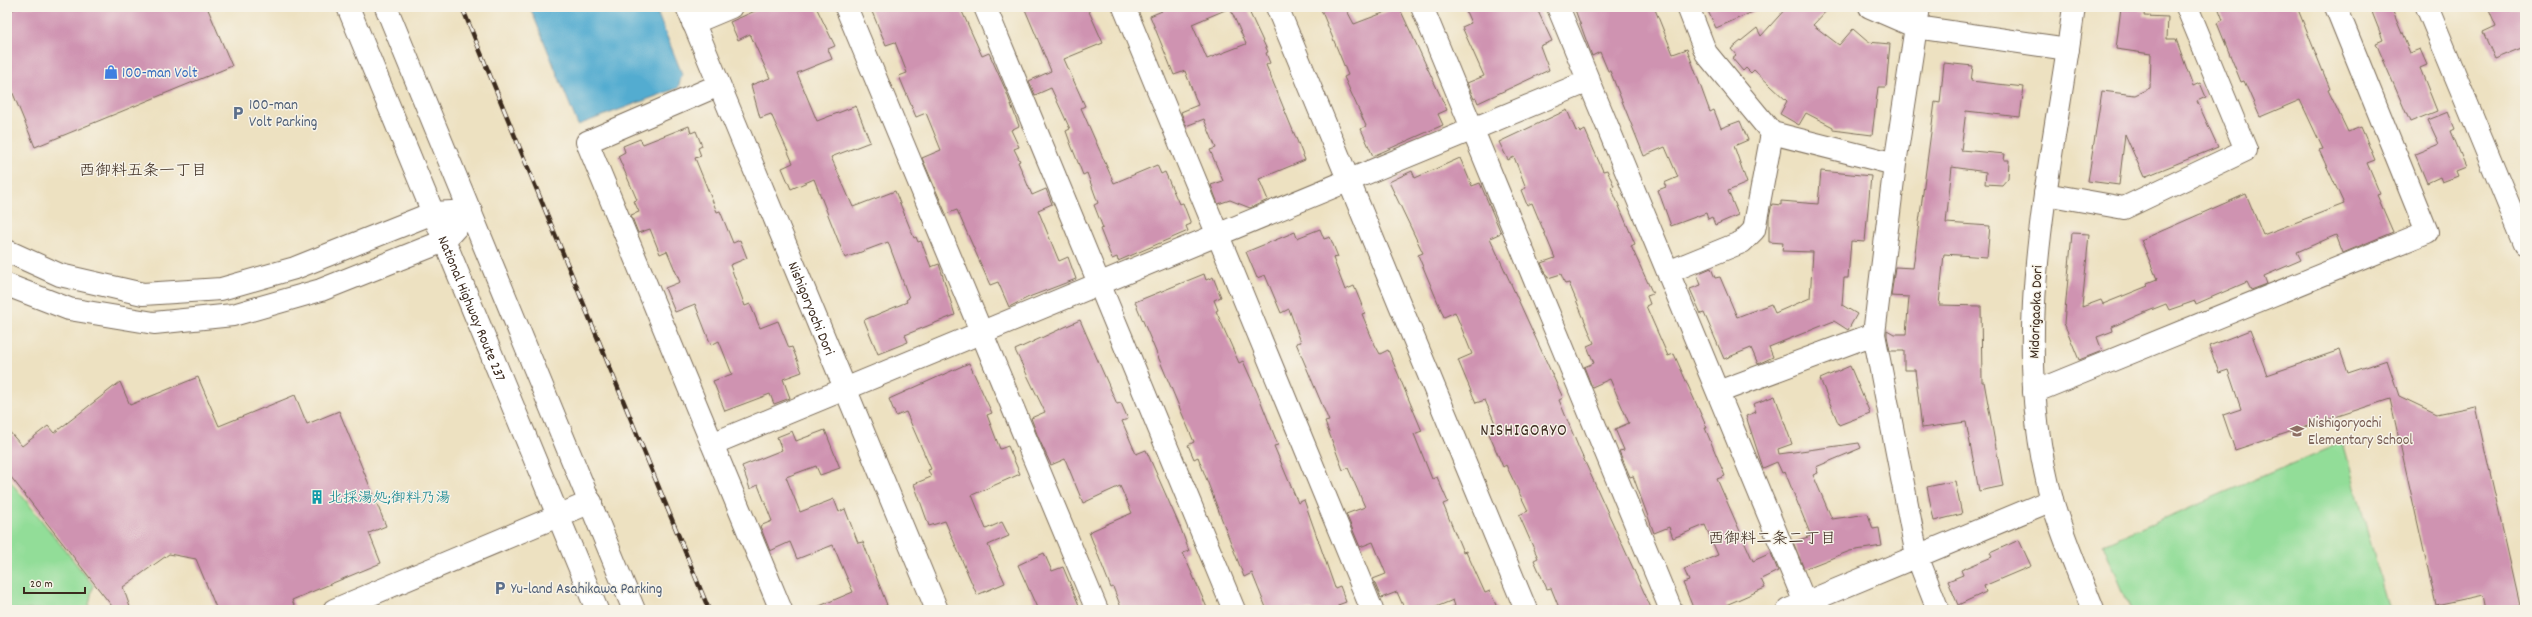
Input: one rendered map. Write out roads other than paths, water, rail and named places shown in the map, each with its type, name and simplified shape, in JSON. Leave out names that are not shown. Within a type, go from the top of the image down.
[{"type":"main road","name":"National Highway Route 237","points":[[348,7],[597,610]]},
{"type":"main road","points":[[386,7],[591,502],[634,610]]},
{"type":"main road","points":[[690,15],[731,7]]},
{"type":"main road","points":[[846,7],[1098,610]]},
{"type":"main road","points":[[985,7],[1234,610]]},
{"type":"main road","points":[[1124,7],[1372,610]]},
{"type":"main road","points":[[1277,7],[1526,610]]},
{"type":"main road","points":[[1422,7],[1671,610]]},
{"type":"main road","points":[[1558,7],[1718,392],[1800,608],[1917,556],[2052,500]]},
{"type":"main road","points":[[1688,7],[1706,53],[1772,133],[1895,164]]},
{"type":"main road","points":[[1870,7],[2068,49]]},
{"type":"main road","name":"Midorigaoka Dori","points":[[2074,7],[2045,194],[2031,334],[2034,392],[2041,442],[2052,500],[2064,536],[2093,610]]},
{"type":"main road","points":[[2045,194],[2124,208],[2246,150],[2187,7]]},
{"type":"main road","points":[[2034,392],[2427,232],[2336,7]]},
{"type":"main road","points":[[2427,7],[2511,205],[2525,244]]},
{"type":"main road","name":"Nishigoryochi Dori","points":[[690,15],[937,610]]},
{"type":"main road","points":[[1918,17],[1895,164],[1874,334],[1917,556],[1938,610]]},
{"type":"main road","points":[[712,444],[1589,81]]},
{"type":"main road","points":[[719,85],[587,142],[781,610]]},
{"type":"main road","points":[[1668,272],[1742,242],[1754,230],[1772,133]]},
{"type":"main road","points":[[7,251],[60,275],[143,294],[221,289],[295,268],[433,214],[471,211]]},
{"type":"main road","points":[[7,285],[69,308],[154,323],[225,316],[321,290],[444,241],[471,211]]},
{"type":"main road","points":[[1718,392],[1874,334]]},
{"type":"main road","points":[[343,608],[591,502]]},
{"type":"water","points":[[530,7],[655,7],[682,74],[678,88],[578,125]]},
{"type":"railway","points":[[462,7],[709,610]]},
{"type":"place","name":"100-man Volt","points":[[111,72]]},
{"type":"place","name":"100-man Volt Parking","points":[[238,113]]},
{"type":"place","name":"Nishigoryochi Elementary School","points":[[2297,431]]},
{"type":"place","name":"北採湯処;御料乃湯","points":[[317,497]]},
{"type":"place","name":"Yu-land Asahikawa Parking","points":[[500,588]]},
{"type":"district","name":"西御料五条一丁目","points":[[143,169]]},
{"type":"district","name":"NISHIGORYO","points":[[1524,429]]},
{"type":"district","name":"西御料二条二丁目","points":[[1772,537]]}]
